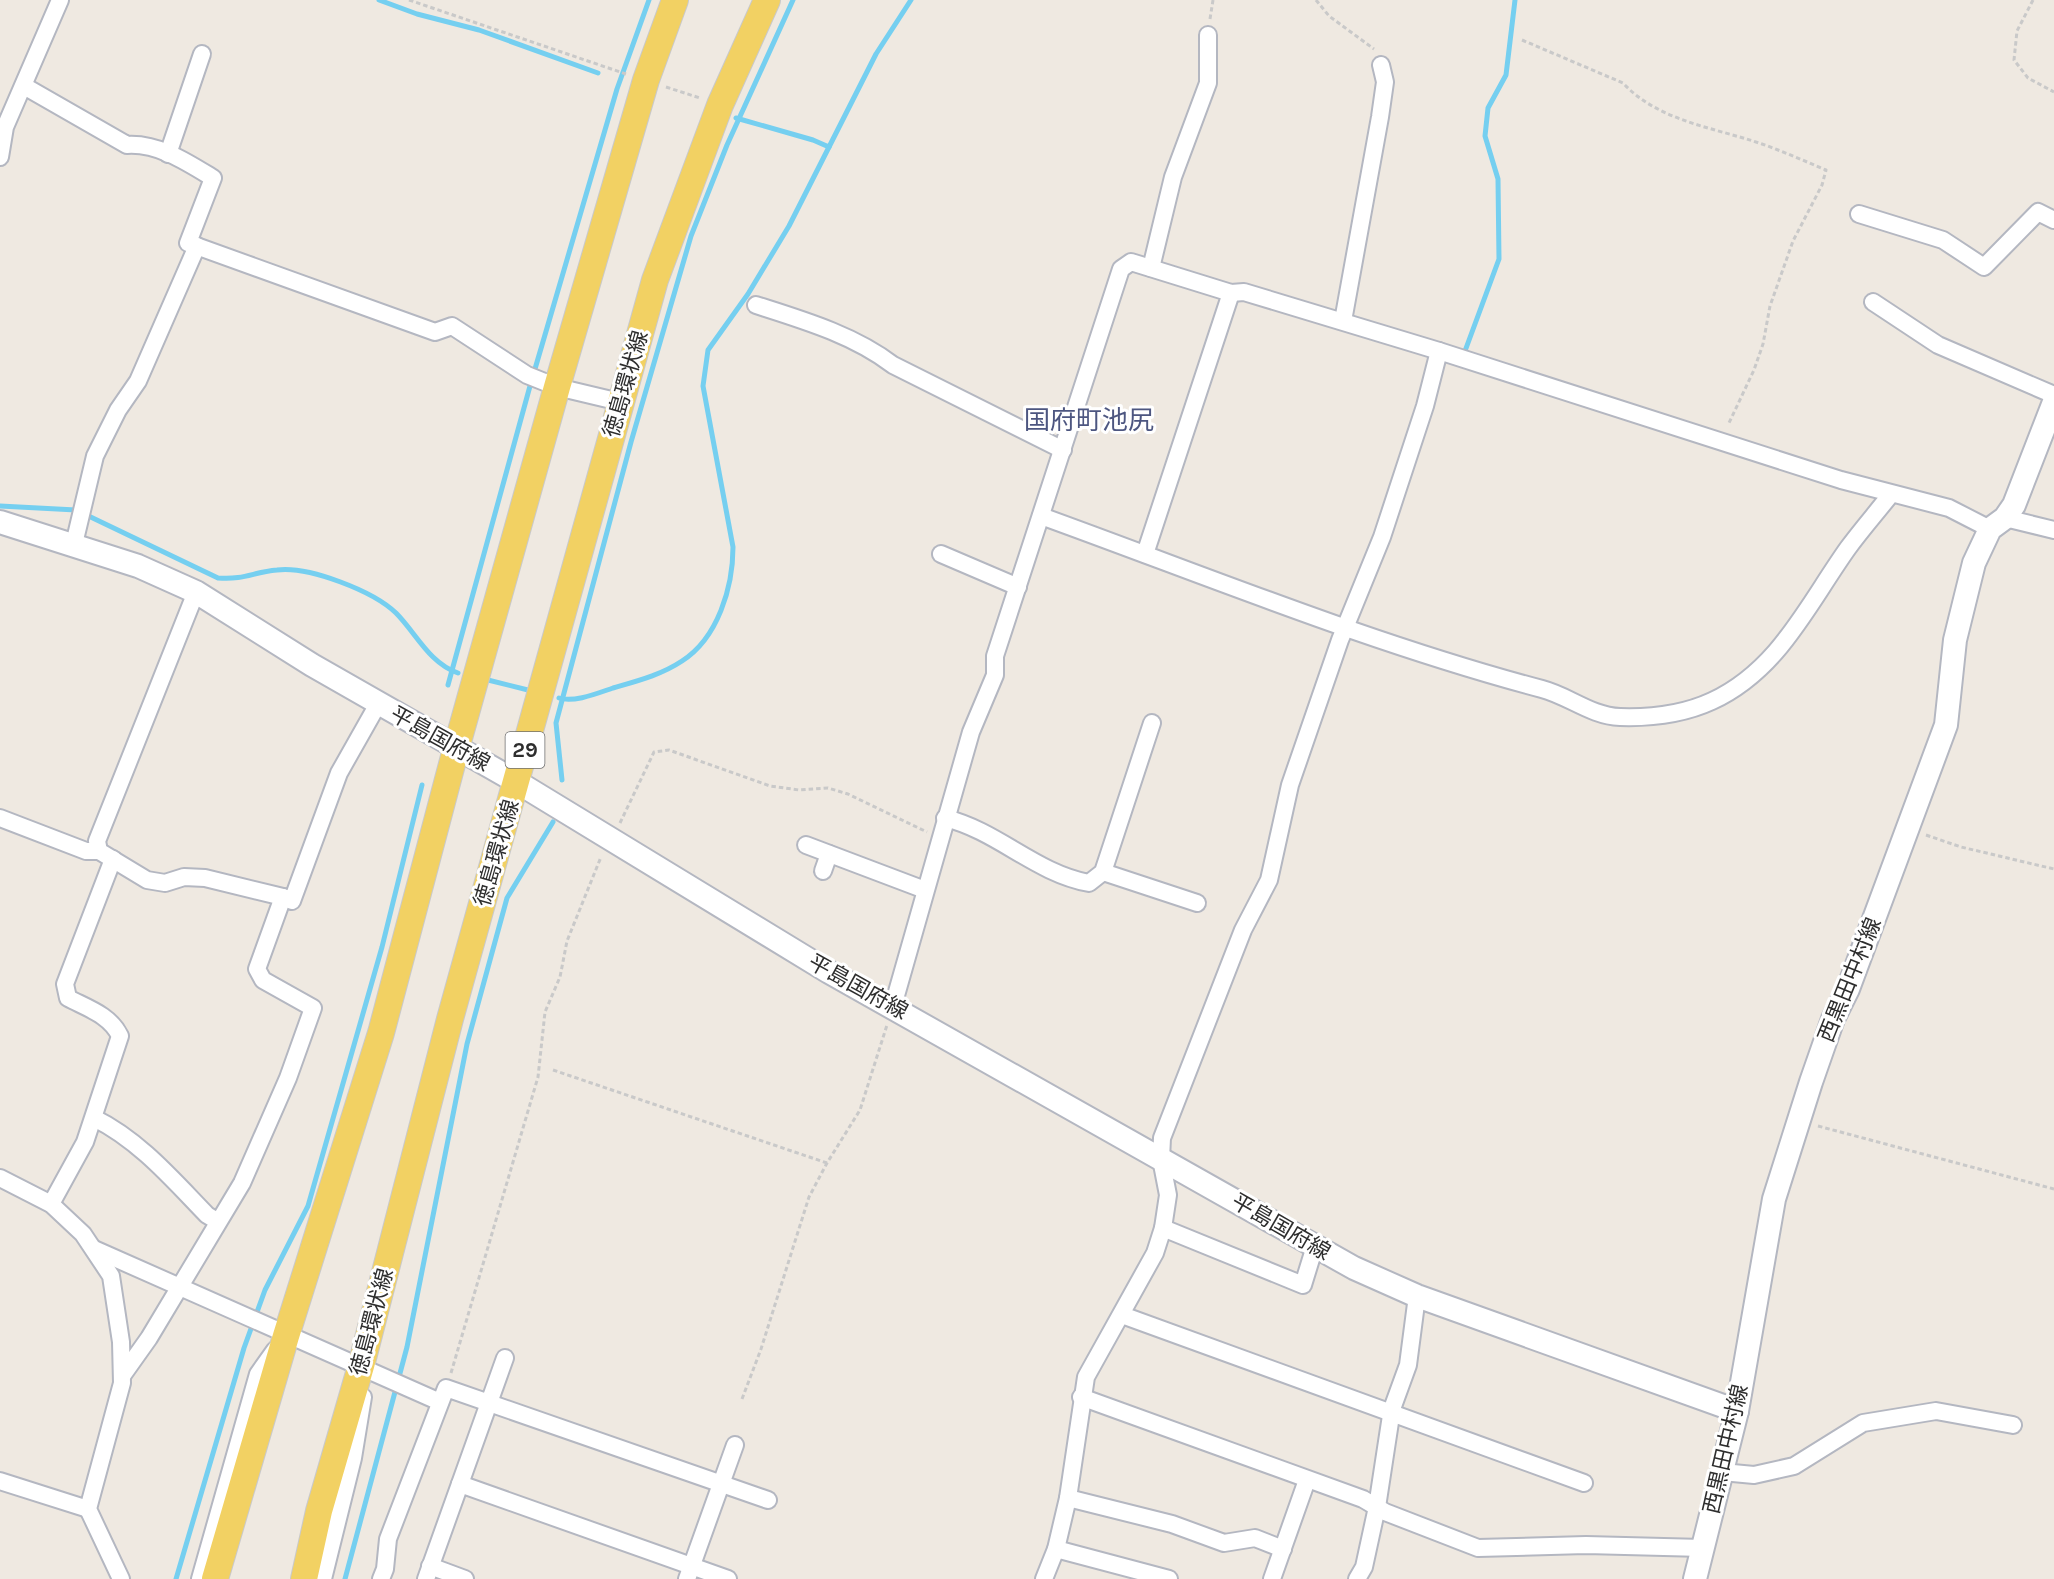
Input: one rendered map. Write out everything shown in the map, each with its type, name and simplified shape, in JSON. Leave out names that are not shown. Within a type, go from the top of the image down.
[{"type":"main road","points":[[215,1579],[286,1336],[381,1034],[456,749],[540,380],[637,78],[675,0]]},
{"type":"main road","name":"徳島環状線","points":[[304,1579],[319,1511],[361,1366],[447,1030],[658,270],[720,105],[767,0]]},
{"type":"main road","name":"西黒田中村線","points":[[1695,1579],[1737,1411],[1774,1199],[1833,1019],[1848,989],[1946,725],[1954,640],[1974,563],[1997,523],[2017,498],[2054,402]]},
{"type":"main road","name":"平島国府線","points":[[0,522],[138,566],[196,592],[378,704],[517,782],[829,972],[893,1006],[1354,1268],[1417,1296],[1737,1411]]},
{"type":"street","points":[[0,157],[5,127],[60,0]]},
{"type":"street","points":[[1151,268],[1173,177],[1208,83],[1208,35]]},
{"type":"street","points":[[168,154],[202,54]]},
{"type":"street","points":[[1343,321],[1380,117],[1385,82],[1381,64]]},
{"type":"street","points":[[24,86],[127,145],[145,144],[189,163],[213,178],[188,243],[435,332],[452,326],[540,380],[620,402]]},
{"type":"street","points":[[1858,214],[1943,240],[1984,267],[2038,212],[2054,220]]},
{"type":"street","points":[[74,544],[95,456],[118,410],[138,381],[197,246]]},
{"type":"street","points":[[893,1006],[971,732],[994,675],[995,656],[1121,269],[1131,262],[1231,293],[1244,292],[1343,321],[1720,442],[1891,494],[1949,508],[1997,523],[2054,530]]},
{"type":"street","points":[[1146,554],[1231,293]]},
{"type":"street","points":[[1873,302],[1938,345],[2054,395]]},
{"type":"street","points":[[756,305],[803,321],[872,350],[893,365],[1063,450]]},
{"type":"street","points":[[1044,1579],[1056,1549],[1068,1498],[1081,1397],[1086,1377],[1155,1253],[1163,1228],[1168,1195],[1161,1159],[1162,1138],[1243,930],[1269,880],[1290,785],[1346,627],[1382,537],[1425,406],[1439,351]]},
{"type":"street","points":[[1041,516],[1456,666],[1551,691],[1584,709],[1619,717],[1681,713],[1714,700],[1755,674],[1780,650],[1849,547],[1891,494]]},
{"type":"street","points":[[941,554],[1018,587]]},
{"type":"street","points":[[106,855],[97,841],[196,592]]},
{"type":"street","points":[[0,818],[86,851],[106,855],[147,880],[165,883],[184,877],[205,878],[292,901],[339,773],[378,704]]},
{"type":"street","points":[[945,818],[989,834],[1034,864],[1069,879],[1089,883],[1103,872],[1152,723]]},
{"type":"street","points":[[806,845],[925,890]]},
{"type":"street","points":[[823,871],[829,854]]},
{"type":"street","points":[[51,1204],[85,1142],[120,1036],[115,1025],[103,1016],[68,998],[64,984],[106,855]]},
{"type":"street","points":[[1103,872],[1197,903]]},
{"type":"street","points":[[121,1579],[88,1509],[122,1376],[148,1338],[217,1221],[242,1184],[288,1078],[313,1008],[263,980],[257,969],[283,897]]},
{"type":"street","points":[[94,1118],[119,1133],[160,1166],[207,1215],[217,1221]]},
{"type":"street","points":[[0,1178],[51,1204],[83,1234],[111,1276],[122,1376]]},
{"type":"street","points":[[1163,1228],[1303,1285],[1315,1246]]},
{"type":"street","points":[[93,1248],[177,1288],[396,1382],[443,1395],[489,1402],[768,1500]]},
{"type":"street","points":[[1357,1579],[1364,1567],[1377,1507],[1391,1414],[1408,1365],[1417,1296]]},
{"type":"street","points":[[1122,1315],[1584,1483]]},
{"type":"street","points":[[200,1579],[258,1374],[286,1336]]},
{"type":"street","points":[[465,1579],[428,1573],[505,1358]]},
{"type":"street","points":[[323,1579],[353,1458],[363,1392],[361,1366]]},
{"type":"street","points":[[381,1579],[386,1569],[388,1539],[443,1395]]},
{"type":"street","points":[[1081,1397],[1363,1499],[1377,1507],[1478,1548],[1586,1545],[1703,1548]]},
{"type":"street","points":[[1722,1472],[1754,1475],[1794,1466],[1863,1423],[1936,1411],[2013,1425]]},
{"type":"street","points":[[690,1572],[735,1446]]},
{"type":"street","points":[[1272,1579],[1307,1480]]},
{"type":"street","points":[[0,1481],[88,1509]]},
{"type":"street","points":[[460,1484],[690,1572],[728,1579]]},
{"type":"street","points":[[1068,1498],[1172,1524],[1224,1543],[1255,1538],[1283,1549]]},
{"type":"street","points":[[1056,1549],[1169,1579]]},
{"type":"path","points":[[409,0],[720,105]]},
{"type":"path","points":[[1316,0],[1329,16],[1373,47],[1381,64]]},
{"type":"path","points":[[2033,0],[2017,31],[2014,60],[2028,78],[2054,92]]},
{"type":"path","points":[[1522,40],[1623,83],[1633,94],[1683,120],[1755,141],[1826,170],[1822,185],[1793,241],[1770,306],[1763,344],[1754,370],[1720,442]]},
{"type":"path","points":[[443,1395],[538,1077],[548,1004],[560,977],[567,941],[603,852],[612,840],[654,752],[669,750],[770,786],[799,790],[828,788],[848,794],[920,830],[940,836]]},
{"type":"path","points":[[1908,829],[1961,848],[2054,870]]},
{"type":"path","points":[[742,1399],[761,1349],[809,1197],[826,1163],[860,1110],[893,1006]]},
{"type":"path","points":[[553,1070],[826,1163]]},
{"type":"path","points":[[1798,1121],[2054,1190]]},
{"type":"waterway","points":[[379,0],[417,14],[479,30],[598,73]]},
{"type":"waterway","points":[[448,685],[530,386],[617,89],[649,0]]},
{"type":"waterway","points":[[562,780],[556,723],[631,442],[691,236],[727,145],[793,0]]},
{"type":"waterway","points":[[736,118],[813,140],[829,147],[876,54],[911,0]]},
{"type":"waterway","points":[[1465,351],[1499,259],[1498,179],[1485,136],[1488,108],[1506,75],[1515,0]]},
{"type":"waterway","points":[[559,698],[586,697],[666,670],[695,651],[714,625],[726,595],[733,547],[703,386],[708,350],[748,294],[789,226],[829,147]]},
{"type":"waterway","points":[[0,506],[76,510],[218,578],[235,578],[269,571],[290,570],[323,576],[340,582],[386,605],[396,613],[431,655],[458,673]]},
{"type":"waterway","points":[[484,679],[532,691]]},
{"type":"waterway","points":[[176,1579],[244,1348],[265,1290],[308,1206],[382,947],[422,785]]},
{"type":"waterway","points":[[345,1579],[407,1347],[467,1044],[507,898],[553,822]]},
{"type":"district","name":"国府町池尻","points":[[1089,420]]}]
